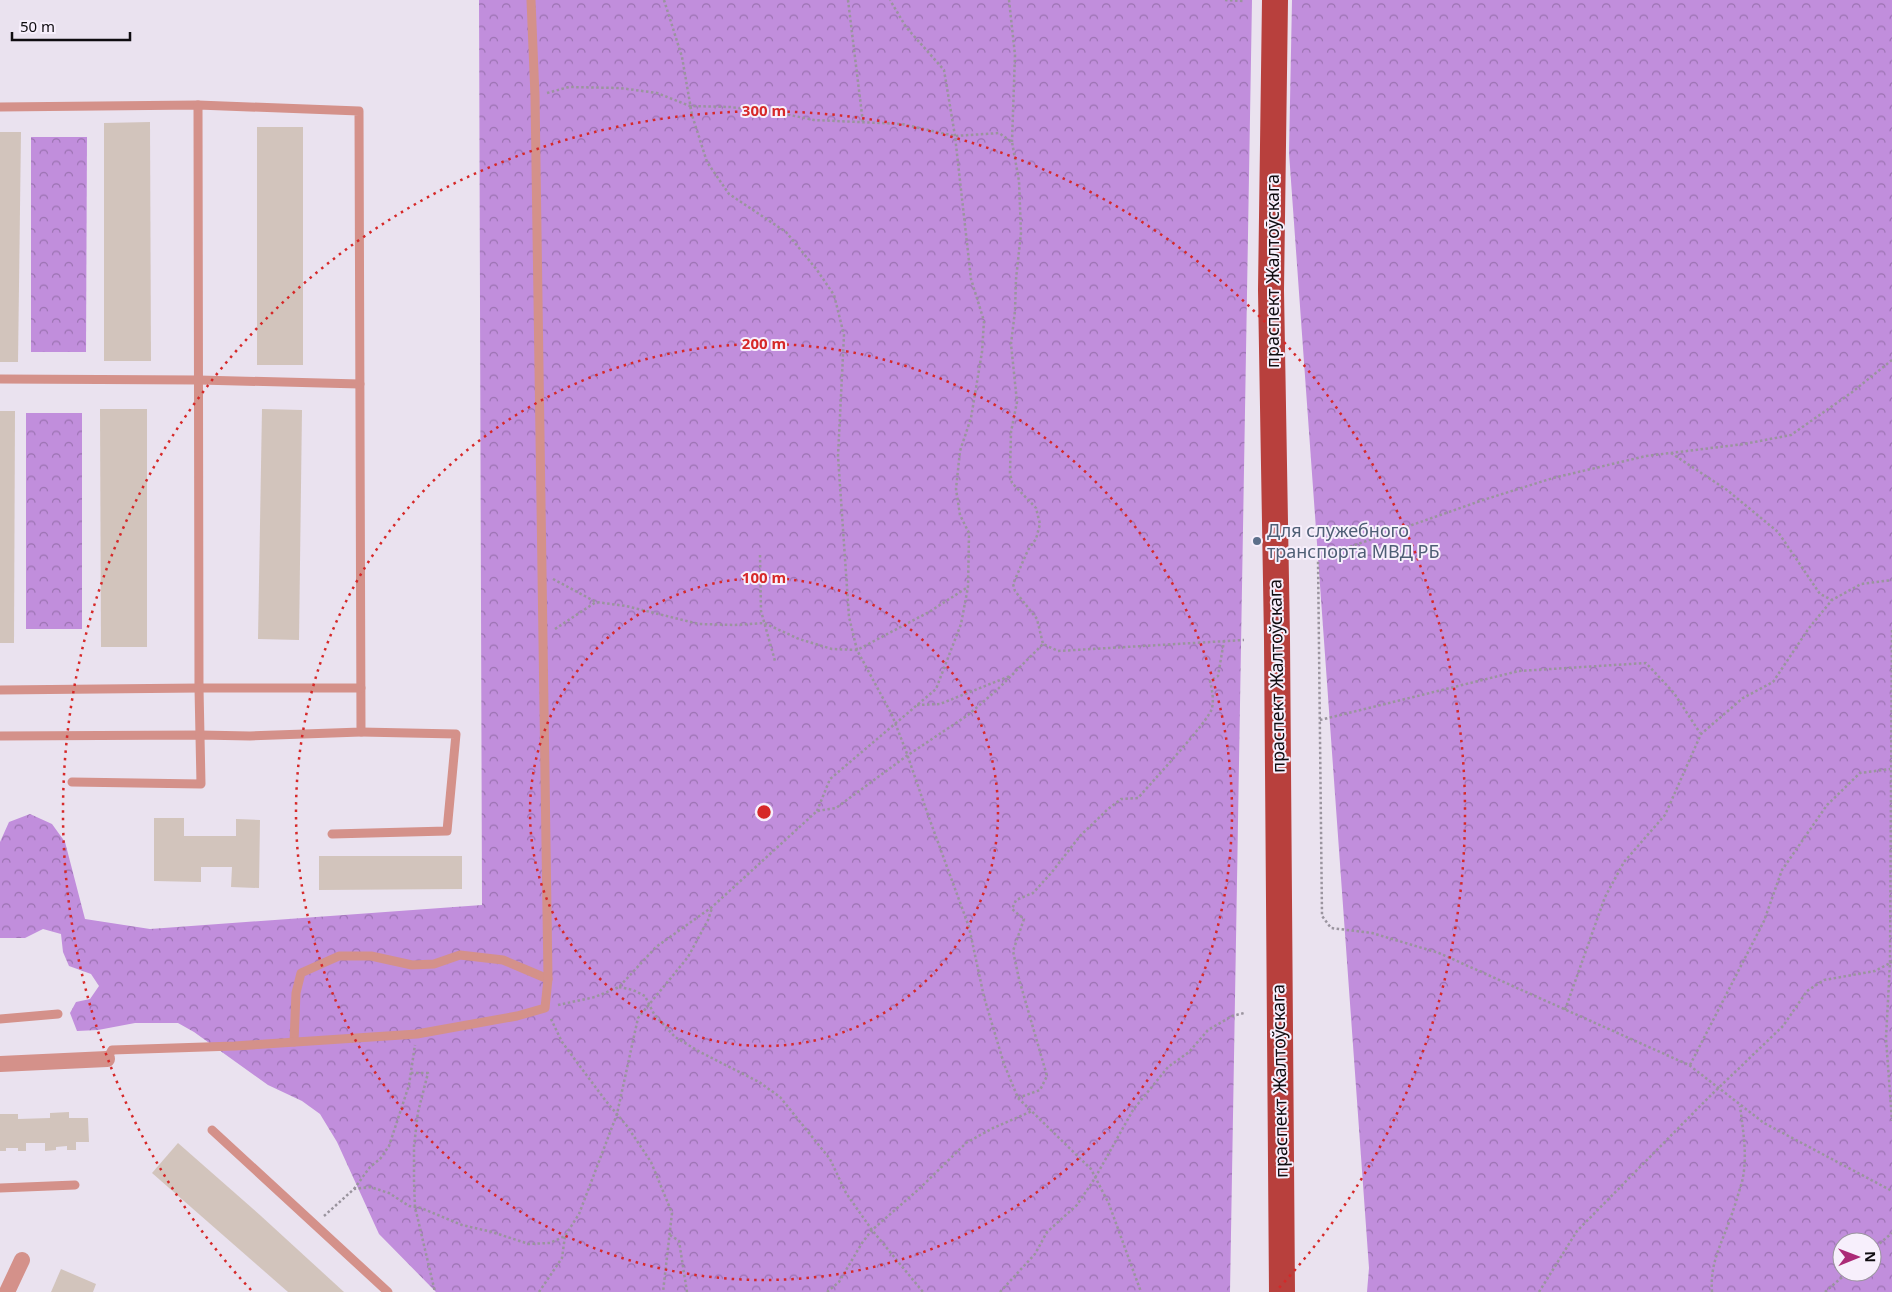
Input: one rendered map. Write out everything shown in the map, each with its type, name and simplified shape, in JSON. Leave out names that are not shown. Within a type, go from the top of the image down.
[{"type":"main road","name":"праспект Жалтоўскага","points":[[1275,0],[1271,290],[1277,649],[1282,1292]]},
{"type":"street","points":[[0,1064],[107,1059]]},
{"type":"street","points":[[7,1292],[22,1260]]},
{"type":"lane","points":[[107,1059],[112,1050],[294,1042],[416,1034],[517,1016],[545,1008],[548,979],[544,637],[535,96],[531,0]]},
{"type":"lane","points":[[72,782],[201,784],[199,688],[198,105]]},
{"type":"lane","points":[[0,107],[198,105],[359,111],[361,732]]},
{"type":"lane","points":[[0,379],[198,380],[360,384]]},
{"type":"lane","points":[[0,690],[361,688]]},
{"type":"lane","points":[[0,736],[250,736],[361,732],[456,734],[447,831],[332,834]]},
{"type":"lane","points":[[294,1042],[296,994],[301,973],[339,956],[372,956],[412,965],[434,964],[460,955],[503,960],[548,979]]},
{"type":"lane","points":[[0,1019],[58,1014]]},
{"type":"lane","points":[[212,1130],[388,1292]]},
{"type":"lane","points":[[0,1188],[75,1185]]},
{"type":"path","points":[[664,0],[682,56],[690,106],[707,162],[729,194],[786,232],[817,270],[834,295],[844,336],[838,456],[849,616],[857,650],[896,723],[908,755],[969,927],[984,997],[1004,1064],[1018,1098],[1091,1169],[1109,1204],[1141,1292]]},
{"type":"path","points":[[848,0],[863,123]]},
{"type":"path","points":[[663,1292],[672,1213],[651,1162],[627,1126],[562,1042],[545,1008],[595,997],[619,987],[656,947],[712,907],[818,811],[830,779],[936,689],[961,624],[968,587],[969,533],[960,516],[956,489],[960,452],[971,418],[982,352],[984,321],[971,280],[955,136],[944,70],[906,27],[890,0]]},
{"type":"path","points":[[1009,0],[1015,54],[1012,142],[1019,181],[1021,233],[1012,344],[1018,402],[1011,432],[1010,473],[1012,483],[1036,508],[1040,524],[1036,539],[1028,550],[1013,584],[1014,591],[1037,619],[1043,644]]},
{"type":"path","points":[[1225,0],[1242,1]]},
{"type":"path","points":[[535,96],[569,87],[620,88],[657,94],[690,106],[730,107],[775,112],[814,120],[902,124],[955,136],[999,133],[1012,142]]},
{"type":"path","points":[[1892,360],[1851,393],[1791,435],[1744,444],[1646,456],[1553,478],[1483,500],[1318,558],[1322,916],[1331,928],[1372,933],[1439,953],[1689,1065],[1764,1123],[1892,1191]]},
{"type":"path","points":[[1670,453],[1727,490],[1778,532],[1820,594],[1832,600]]},
{"type":"path","points":[[760,554],[761,611],[775,661]]},
{"type":"path","points":[[543,574],[596,602],[626,606],[700,624],[764,624],[799,639],[832,649],[857,650],[929,612],[968,587]]},
{"type":"path","points":[[1565,1010],[1605,897],[1624,862],[1665,815],[1701,734],[1743,698],[1773,682],[1809,628],[1832,600],[1861,584],[1892,580]]},
{"type":"path","points":[[544,637],[596,602]]},
{"type":"path","points":[[1892,630],[1890,769],[1891,963],[1886,1038],[1892,1121]]},
{"type":"path","points":[[1043,644],[1058,651],[1244,640]]},
{"type":"path","points":[[1018,1098],[1040,1090],[1047,1076],[1019,979],[1013,951],[1024,919],[1012,909],[1016,900],[1033,893],[1080,836],[1114,804],[1121,799],[1138,798],[1200,726],[1212,710],[1210,681],[1218,676],[1224,641]]},
{"type":"path","points":[[818,811],[836,808],[908,755],[968,716],[1012,676],[1043,644]]},
{"type":"path","points":[[1320,720],[1519,671],[1646,663],[1674,693],[1701,734]]},
{"type":"path","points":[[917,706],[940,704],[1012,676]]},
{"type":"path","points":[[1689,1065],[1764,921],[1782,870],[1827,805],[1860,773],[1890,769]]},
{"type":"path","points":[[539,1292],[562,1258],[565,1236],[580,1214],[617,1114],[638,1018],[688,957],[708,920],[712,907]]},
{"type":"path","points":[[1539,1292],[1577,1231],[1782,1026],[1807,991],[1824,980],[1875,970],[1891,963]]},
{"type":"path","points":[[619,987],[633,990],[645,996],[654,1014],[676,1037],[700,1052],[753,1079],[780,1097],[830,1159],[846,1193],[872,1230],[923,1292]]},
{"type":"path","points":[[1000,1292],[1035,1254],[1047,1232],[1077,1205],[1095,1178],[1133,1110],[1168,1067],[1188,1052],[1208,1030],[1232,1016],[1244,1013]]},
{"type":"path","points":[[314,1224],[354,1189],[370,1167],[380,1160],[389,1146],[397,1125],[411,1073],[416,1034]]},
{"type":"path","points":[[411,1073],[428,1073],[418,1112],[414,1146],[415,1206],[435,1292]]},
{"type":"path","points":[[1712,1292],[1711,1276],[1718,1246],[1729,1222],[1742,1180],[1746,1150],[1739,1104]]},
{"type":"path","points":[[827,1292],[839,1282],[872,1230],[919,1189],[966,1143],[993,1128],[1032,1111]]},
{"type":"path","points":[[354,1189],[370,1187],[389,1193],[409,1206],[415,1206],[462,1225],[529,1244],[550,1243],[565,1236]]},
{"type":"path","points":[[1882,1242],[1892,1233]]},
{"type":"path","points":[[670,1235],[679,1240],[687,1292]]},
{"type":"path","points":[[1825,1292],[1836,1282]]},
{"type":"green space","points":[[479,0],[1252,0],[1230,1292],[436,1292],[379,1234],[337,1142],[320,1114],[302,1101],[268,1085],[194,1032],[178,1023],[135,1023],[98,1030],[77,1031],[70,1013],[76,1002],[90,999],[99,986],[91,974],[69,966],[63,952],[61,934],[43,929],[25,938],[0,938],[0,842],[9,822],[30,814],[52,824],[65,842],[85,919],[150,929],[482,905]]},
{"type":"green space","points":[[1292,0],[1892,0],[1892,1292],[1367,1292],[1369,1268],[1289,153]]},
{"type":"green space","points":[[31,137],[87,137],[86,352],[31,352]]},
{"type":"green space","points":[[26,413],[82,413],[82,629],[26,629]]},
{"type":"building","points":[[150,122],[151,361],[104,361],[104,123]]},
{"type":"building","points":[[257,127],[303,127],[303,365],[257,365]]},
{"type":"building","points":[[0,132],[21,132],[18,362],[0,362]]},
{"type":"building","points":[[100,409],[147,409],[147,647],[101,647]]},
{"type":"building","points":[[262,409],[302,410],[299,640],[258,639]]},
{"type":"building","points":[[0,411],[15,411],[14,643],[0,643]]},
{"type":"building","points":[[154,818],[184,818],[184,836],[236,836],[236,819],[260,820],[259,888],[231,887],[232,867],[201,867],[201,882],[154,881]]},
{"type":"building","points":[[319,856],[462,856],[462,889],[319,890]]},
{"type":"building","points":[[69,1112],[69,1118],[88,1118],[89,1142],[76,1142],[76,1150],[67,1150],[67,1146],[45,1151],[45,1143],[26,1143],[26,1151],[18,1151],[18,1148],[6,1148],[6,1151],[0,1151],[0,1114],[18,1114],[18,1119],[50,1118],[50,1113]]},
{"type":"building","points":[[178,1143],[344,1292],[288,1292],[152,1173]]},
{"type":"building","points":[[61,1269],[96,1284],[93,1292],[51,1292]]},
{"type":"place","name":"Для служебного транспорта МВД РБ","points":[[1257,541]]}]
